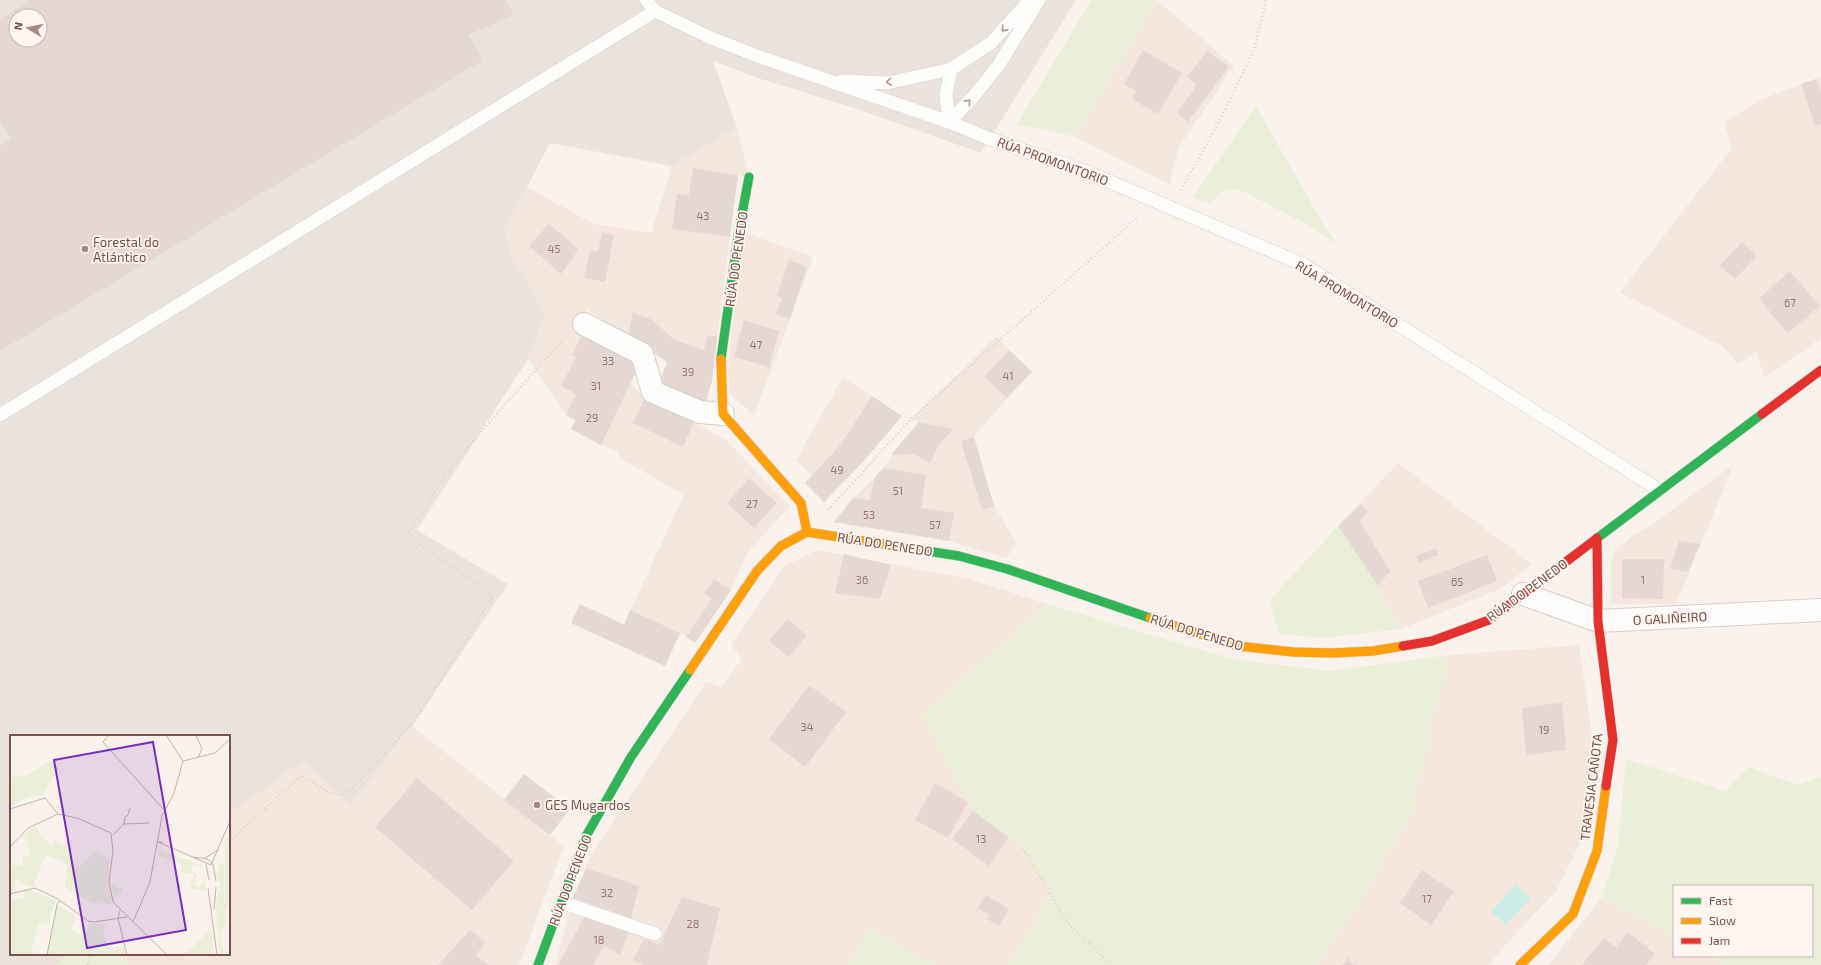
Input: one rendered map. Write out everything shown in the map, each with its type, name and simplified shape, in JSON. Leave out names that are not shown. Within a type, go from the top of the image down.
[{"type":"street","name":"RÚA DO PENEDO","points":[[723,414],[721,363],[739,230],[749,176]]},
{"type":"street","points":[[584,324],[642,354],[653,392],[700,412],[723,414],[800,503],[807,532]]},
{"type":"street","name":"RÚA DO PENEDO","points":[[538,965],[585,838],[631,757],[757,571],[781,546],[807,532],[959,556],[1007,569],[1191,632],[1238,646],[1293,652],[1334,653],[1373,650],[1432,641],[1489,620],[1659,490],[1821,370]]},
{"type":"street","name":"TRAVESIA CAÑOTA","points":[[1520,965],[1573,914],[1597,852],[1613,740],[1598,621],[1597,538]]},
{"type":"street","name":"O GALIÑEIRO","points":[[1523,594],[1598,621],[1821,610]]},
{"type":"lane","points":[[0,415],[655,11],[646,0]]},
{"type":"lane","points":[[825,80],[887,83],[951,69],[991,43],[1030,0]]},
{"type":"lane","points":[[949,122],[973,97],[998,66],[1039,0]]},
{"type":"lane","name":"RÚA PROMONTORIO","points":[[655,11],[709,37],[757,56],[1086,171],[1304,265],[1659,490]]},
{"type":"lane","points":[[949,122],[946,95],[951,69]]},
{"type":"lane","points":[[561,902],[655,934]]},
{"type":"path","points":[[1171,208],[1222,116],[1254,50],[1266,0]]},
{"type":"path","points":[[807,532],[911,419],[1155,201]]},
{"type":"path","points":[[230,840],[302,776],[325,791],[341,795],[353,788],[416,720],[493,596],[461,571],[407,536],[450,470],[500,409],[567,335],[584,324]]},
{"type":"path","points":[[1022,848],[1067,922],[1111,965]]},
{"type":"path","points":[[87,965],[91,955]]},
{"type":"shaded area","points":[[0,0],[1076,0],[981,153],[860,110],[758,78],[713,61],[737,127],[672,166],[550,143],[504,231],[511,254],[545,314],[528,359],[417,530],[508,584],[416,720],[351,805],[304,761],[230,812],[230,735],[10,735],[10,955],[66,955],[56,965],[0,965]]},
{"type":"shaded area","points":[[1157,0],[1234,66],[1179,147],[1171,177],[1171,185],[1075,137]]},
{"type":"shaded area","points":[[1821,77],[1821,338],[1764,378],[1757,352],[1738,364],[1723,347],[1620,292],[1732,148],[1724,122],[1765,98]]},
{"type":"shaded area","points":[[737,127],[749,177],[738,175],[715,354],[658,386],[667,362],[587,309],[584,324],[640,363],[631,383],[645,398],[694,422],[726,440],[790,506],[748,552],[731,590],[695,643],[680,633],[665,666],[571,623],[580,604],[624,624],[684,495],[620,458],[619,452],[601,445],[571,429],[575,420],[566,415],[528,359],[545,314],[511,254],[504,231],[527,187],[594,224],[651,233],[672,166]]},
{"type":"shaded area","points":[[743,232],[813,257],[754,416],[730,394],[728,370]]},
{"type":"shaded area","points":[[997,336],[1032,372],[1007,398],[974,437],[994,506],[1017,543],[1006,558],[949,541],[834,522],[853,498],[883,469],[892,455],[919,422],[911,419]]},
{"type":"shaded area","points":[[843,377],[902,416],[861,464],[824,502],[805,483],[812,475],[796,460]]},
{"type":"shaded area","points":[[1398,463],[1532,564],[1502,588],[1401,629],[1378,586],[1338,526]]},
{"type":"shaded area","points":[[1734,464],[1676,604],[1611,604],[1611,560],[1616,550],[1632,536],[1649,527]]},
{"type":"shaded area","points":[[817,550],[970,579],[1047,604],[921,715],[1023,848],[1050,893],[1008,965],[935,965],[870,929],[847,965],[555,965],[573,898],[592,853],[706,682],[721,687],[742,659],[731,645],[784,566]]},
{"type":"shaded area","points":[[1579,645],[1595,755],[1581,842],[1557,890],[1487,965],[1317,965],[1358,906],[1411,815],[1448,655]]},
{"type":"shaded area","points":[[412,726],[564,846],[519,965],[128,965],[118,955],[230,955],[230,812],[304,761],[351,804]]},
{"type":"shaded area","points":[[1602,897],[1673,936],[1673,957],[1710,957],[1721,963],[1719,965],[1548,965]]},
{"type":"green space","points":[[1091,0],[1157,0],[1075,137],[1017,124]]},
{"type":"green space","points":[[1256,106],[1325,227],[1337,244],[1303,222],[1240,190],[1226,190],[1209,203],[1192,198]]},
{"type":"green space","points":[[1338,526],[1378,586],[1401,629],[1324,638],[1279,634],[1270,600]]},
{"type":"green space","points":[[1047,604],[1232,659],[1330,671],[1448,655],[1411,815],[1358,906],[1317,965],[1008,965],[1050,893],[1022,848],[973,811],[921,715]]},
{"type":"green space","points":[[1626,759],[1725,791],[1749,767],[1797,785],[1821,777],[1821,965],[1719,965],[1720,963],[1710,957],[1813,957],[1813,885],[1673,885],[1673,936],[1602,897],[1618,846]]},
{"type":"green space","points":[[870,929],[935,965],[847,965]]},
{"type":"green space","points":[[66,955],[118,955],[128,965],[56,965]]},
{"type":"water","points":[[1516,884],[1531,898],[1506,925],[1491,912]]},
{"type":"building","name":"Forestal do Atlántico","points":[[28,0],[505,0],[514,15],[468,35],[483,60],[0,351],[0,146],[11,139],[0,121],[0,20],[8,14],[8,48],[48,48],[48,8],[17,8]]},
{"type":"building","points":[[1143,50],[1182,73],[1158,114],[1132,99],[1136,91],[1124,84]]},
{"type":"building","points":[[1207,51],[1229,67],[1188,122],[1177,113],[1197,85],[1187,77]]},
{"type":"building","points":[[1816,79],[1821,94],[1821,124],[1815,126],[1801,84]]},
{"type":"building","points":[[693,168],[738,175],[730,237],[672,229],[677,194],[689,195]]},
{"type":"building","points":[[549,224],[579,249],[561,274],[529,246]]},
{"type":"building","points":[[602,232],[614,235],[605,282],[584,278],[590,250],[598,252]]},
{"type":"building","points":[[1742,242],[1757,256],[1735,279],[1720,266]]},
{"type":"building","points":[[789,260],[807,267],[790,319],[776,314],[782,298],[777,296]]},
{"type":"building","points":[[1790,271],[1820,306],[1787,333],[1759,298]]},
{"type":"building","points":[[633,312],[652,320],[675,340],[704,350],[708,335],[717,337],[712,381],[705,404],[658,386],[667,362],[643,345],[628,337]]},
{"type":"building","points":[[744,320],[779,331],[769,367],[734,357]]},
{"type":"building","points":[[582,334],[640,363],[601,445],[571,429],[576,420],[566,415],[576,394],[561,386],[576,357],[572,355]]},
{"type":"building","points":[[1009,350],[1032,372],[1007,398],[984,377]]},
{"type":"building","points":[[872,396],[902,416],[861,464],[824,502],[805,483],[841,444]]},
{"type":"building","points":[[645,398],[694,422],[683,447],[633,423]]},
{"type":"building","points":[[919,422],[954,429],[939,444],[930,463],[914,454],[891,455]]},
{"type":"building","points":[[974,437],[994,506],[982,510],[961,441]]},
{"type":"building","points":[[883,468],[926,475],[921,508],[954,513],[949,541],[834,522],[853,498],[870,500],[874,479]]},
{"type":"building","points":[[749,478],[777,503],[754,528],[727,503]]},
{"type":"building","points":[[1361,504],[1368,511],[1360,521],[1390,571],[1378,586],[1338,526]]},
{"type":"building","points":[[1679,541],[1700,544],[1688,572],[1670,569]]},
{"type":"building","points":[[1436,548],[1438,555],[1419,563],[1416,556]]},
{"type":"building","points":[[844,554],[891,565],[880,599],[835,593]]},
{"type":"building","points":[[1487,555],[1497,581],[1428,608],[1418,581]]},
{"type":"building","points":[[1622,559],[1664,559],[1663,599],[1622,598]]},
{"type":"building","points":[[714,579],[731,590],[695,643],[686,637],[712,599],[704,593]]},
{"type":"building","points":[[580,604],[624,625],[630,610],[680,633],[665,666],[571,623]]},
{"type":"building","points":[[787,619],[807,635],[789,657],[769,641]]},
{"type":"building","points":[[809,685],[846,712],[805,767],[769,739]]},
{"type":"building","points":[[1562,702],[1566,750],[1526,755],[1522,708]]},
{"type":"building","name":"GES Mugardos","points":[[524,774],[570,809],[550,835],[504,800]]},
{"type":"building","points":[[417,778],[514,861],[472,910],[375,827]]},
{"type":"building","points":[[935,783],[968,802],[948,838],[915,820]]},
{"type":"building","points":[[973,811],[1009,837],[989,866],[952,839]]},
{"type":"building","points":[[586,868],[639,886],[631,918],[573,898]]},
{"type":"building","points":[[1422,870],[1454,892],[1431,925],[1400,903]]},
{"type":"building","points":[[986,895],[1009,909],[999,926],[987,919],[989,915],[978,908]]},
{"type":"building","points":[[682,897],[720,908],[707,965],[644,965],[633,960],[644,939],[659,945]]},
{"type":"building","points":[[584,917],[629,931],[620,955],[604,946],[593,965],[558,965]]},
{"type":"building","points":[[470,930],[485,942],[476,955],[488,965],[438,965]]},
{"type":"building","points":[[1628,932],[1655,954],[1646,965],[1582,965],[1604,938],[1616,947]]},
{"type":"building","points":[[1347,958],[1355,965],[1342,965]]},
{"type":"traffic: fast","points":[[721,359],[739,230],[749,177]]},
{"type":"traffic: fast","points":[[1596,539],[1762,414]]},
{"type":"traffic: fast","points":[[889,545],[959,556],[1007,569],[1150,618]]},
{"type":"traffic: fast","points":[[538,965],[585,838],[631,757],[690,670]]},
{"type":"traffic: slow","points":[[721,359],[723,414],[801,503],[807,532]]},
{"type":"traffic: slow","points":[[690,670],[757,571],[781,546],[807,532],[889,545]]},
{"type":"traffic: slow","points":[[1150,618],[1238,646],[1293,652],[1333,653],[1373,651],[1403,646]]},
{"type":"traffic: slow","points":[[1520,965],[1573,914],[1597,851],[1606,786]]},
{"type":"traffic: jam","points":[[1762,414],[1821,370]]},
{"type":"traffic: jam","points":[[1597,538],[1598,621],[1613,740],[1606,786]]},
{"type":"traffic: jam","points":[[1403,646],[1432,641],[1489,620],[1596,539]]},
{"type":"place","name":"Forestal do Atlántico","points":[[85,249]]},
{"type":"place","name":"GES Mugardos","points":[[537,805]]}]
